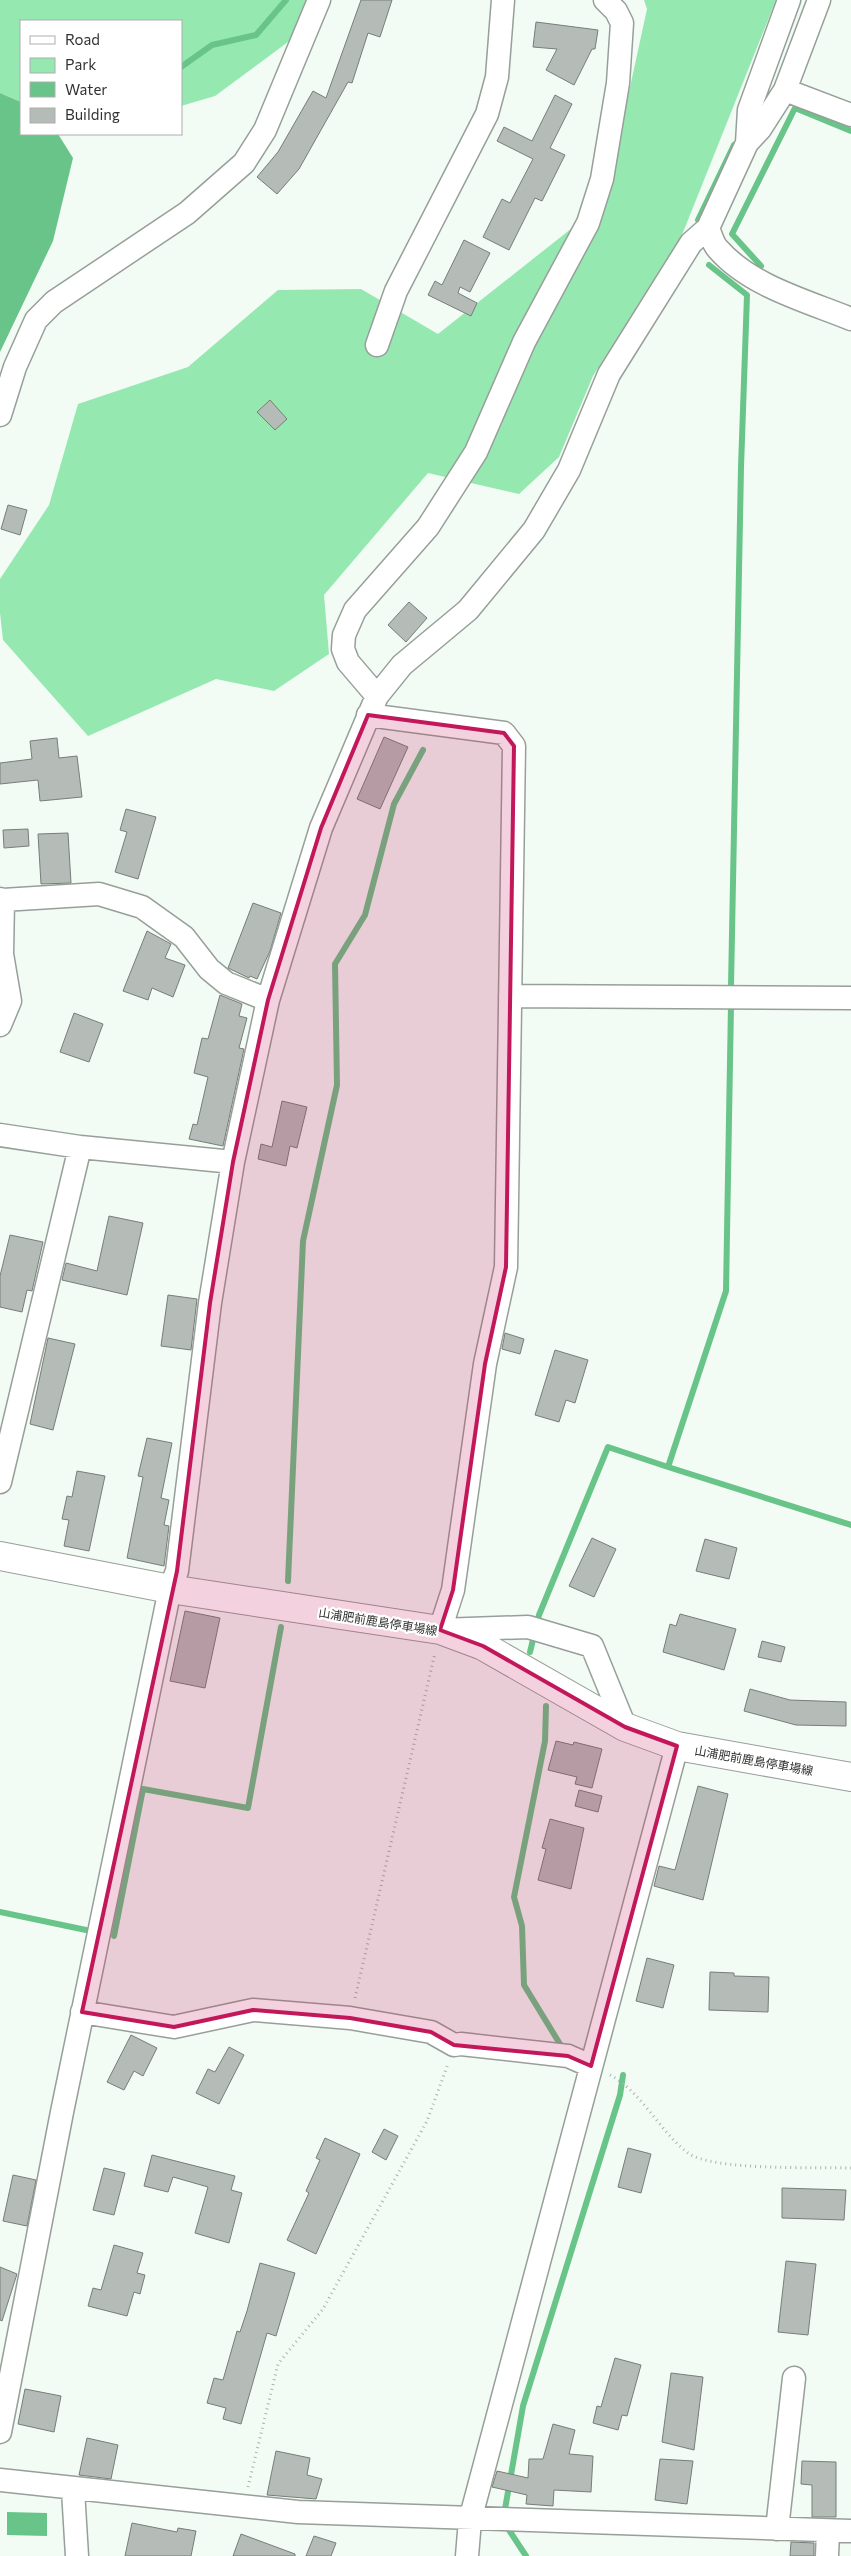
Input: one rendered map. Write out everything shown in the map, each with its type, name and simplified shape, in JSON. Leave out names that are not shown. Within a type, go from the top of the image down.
[{"type":"main road","name":"山浦肥前鹿島停車場線","points":[[0,1556],[170,1589],[440,1630],[483,1646],[625,1727],[677,1746],[851,1777]]},
{"type":"street","points":[[0,416],[15,367],[36,320],[54,302],[187,213],[244,163],[265,130],[319,0]]},
{"type":"street","points":[[376,345],[396,292],[487,114],[496,78],[503,0]]},
{"type":"street","points":[[605,0],[616,11],[622,23],[618,84],[602,179],[588,223],[524,342],[476,452],[428,527],[356,610],[344,635],[343,649],[348,662],[373,706],[504,733],[514,746],[506,1266],[485,1364],[453,1590],[440,1630],[535,1628],[592,1646],[625,1727]]},
{"type":"street","points":[[747,143],[749,110],[788,0]]},
{"type":"street","points":[[0,2432],[82,2012],[170,1589],[177,1572],[210,1303],[233,1162],[268,1000],[321,828],[373,706],[402,665],[468,610],[534,530],[568,470],[609,374],[691,243],[708,228],[747,143],[760,129],[785,90],[819,0]]},
{"type":"street","points":[[785,90],[851,115]]},
{"type":"street","points":[[708,228],[716,248],[733,264],[758,280],[851,319]]},
{"type":"street","points":[[0,1025],[10,1001],[2,954],[2,900],[99,894],[142,907],[184,937],[209,969],[226,983],[268,1000]]},
{"type":"street","points":[[510,996],[851,998]]},
{"type":"street","points":[[0,1135],[80,1148],[233,1162]]},
{"type":"street","points":[[0,1482],[80,1148]]},
{"type":"street","points":[[467,2556],[470,2520],[677,1746]]},
{"type":"street","points":[[82,2012],[174,2027],[253,2010],[350,2018],[431,2032],[454,2045],[461,2044],[568,2056],[592,2066]]},
{"type":"street","points":[[776,2529],[794,2378]]},
{"type":"street","points":[[0,2480],[73,2490],[298,2512],[470,2520],[851,2531]]},
{"type":"street","points":[[73,2490],[77,2556]]},
{"type":"street","points":[[827,2556],[828,2531]]},
{"type":"path","points":[[350,2018],[440,1630]]},
{"type":"path","points":[[243,2507],[278,2364],[323,2309],[428,2121],[454,2045]]},
{"type":"path","points":[[618,2079],[627,2086],[689,2154],[728,2165],[851,2168]]},
{"type":"highlighted area","points":[[368,715],[504,733],[514,746],[506,1267],[485,1364],[453,1590],[440,1630],[483,1646],[625,1727],[677,1746],[591,2066],[568,2056],[454,2045],[431,2032],[350,2018],[253,2010],[174,2027],[82,2012],[177,1571],[210,1303],[233,1162],[268,1000],[321,828]]},
{"type":"green space","points":[[0,0],[306,0],[292,39],[215,96],[182,106],[182,20],[20,20],[20,102],[0,93]]},
{"type":"green space","points":[[644,0],[776,0],[682,235],[593,376],[559,457],[519,494],[428,473],[324,595],[329,654],[274,691],[216,679],[88,736],[3,640],[0,613],[0,579],[49,505],[78,404],[188,367],[278,290],[361,289],[438,334],[605,202],[647,9]]},
{"type":"water","points":[[0,93],[20,102],[20,135],[59,135],[73,158],[53,241],[0,352]]},
{"type":"water","points":[[7,2512],[47,2513],[47,2536],[7,2535]]},
{"type":"building","points":[[361,0],[392,0],[380,37],[368,33],[352,83],[348,82],[299,169],[277,194],[257,177],[278,152],[313,91],[326,98]]},
{"type":"building","points":[[536,22],[598,30],[595,49],[592,49],[574,85],[546,70],[557,49],[533,47]]},
{"type":"building","points":[[555,95],[572,104],[550,148],[565,155],[542,201],[535,198],[509,250],[483,237],[502,199],[510,203],[533,159],[497,141],[504,127],[532,141]]},
{"type":"building","points":[[464,240],[490,253],[470,292],[460,287],[458,293],[477,303],[471,316],[428,295],[435,281],[442,285]]},
{"type":"building","points":[[270,400],[287,419],[275,430],[257,412]]},
{"type":"building","points":[[8,505],[27,510],[20,535],[1,529]]},
{"type":"building","points":[[409,602],[427,618],[406,642],[388,625]]},
{"type":"building","points":[[384,737],[408,747],[380,809],[357,799]]},
{"type":"building","points":[[57,738],[59,758],[77,756],[82,797],[40,801],[38,780],[0,784],[0,763],[32,759],[30,741]]},
{"type":"building","points":[[126,809],[156,817],[138,879],[115,872],[127,832],[120,830]]},
{"type":"building","points":[[28,829],[29,846],[4,848],[3,830]]},
{"type":"building","points":[[68,833],[71,883],[41,884],[38,834]]},
{"type":"building","points":[[253,903],[281,913],[270,951],[257,979],[250,976],[249,978],[228,968]]},
{"type":"building","points":[[147,931],[171,944],[165,958],[185,965],[173,997],[152,988],[148,1000],[123,991]]},
{"type":"building","points":[[220,995],[242,1004],[239,1016],[247,1018],[239,1048],[244,1049],[223,1146],[189,1139],[193,1124],[197,1125],[208,1077],[194,1073],[202,1038],[208,1039]]},
{"type":"building","points":[[74,1013],[103,1024],[89,1062],[60,1052]]},
{"type":"building","points":[[282,1101],[307,1107],[297,1148],[290,1146],[286,1166],[258,1159],[261,1144],[272,1147]]},
{"type":"building","points":[[109,1216],[143,1223],[127,1295],[62,1280],[66,1263],[97,1271]]},
{"type":"building","points":[[10,1235],[43,1242],[32,1291],[27,1290],[22,1312],[0,1307],[0,1276]]},
{"type":"building","points":[[168,1295],[197,1299],[191,1350],[161,1346]]},
{"type":"building","points":[[505,1333],[524,1339],[520,1354],[502,1349]]},
{"type":"building","points":[[48,1338],[75,1344],[53,1430],[30,1424]]},
{"type":"building","points":[[555,1350],[588,1360],[575,1403],[566,1400],[559,1422],[535,1415]]},
{"type":"building","points":[[147,1438],[172,1443],[161,1498],[169,1500],[164,1525],[169,1526],[164,1566],[127,1558],[143,1477],[138,1476]]},
{"type":"building","points":[[77,1471],[105,1476],[89,1551],[64,1546],[69,1520],[62,1519],[67,1496],[72,1497]]},
{"type":"building","points":[[592,1538],[616,1549],[594,1597],[569,1586]]},
{"type":"building","points":[[705,1539],[737,1548],[729,1579],[696,1571]]},
{"type":"building","points":[[185,1611],[220,1618],[205,1688],[170,1681]]},
{"type":"building","points":[[680,1614],[736,1629],[724,1670],[663,1652],[670,1624],[676,1626]]},
{"type":"building","points":[[762,1641],[785,1647],[781,1662],[758,1657]]},
{"type":"building","points":[[750,1689],[790,1700],[846,1702],[846,1726],[796,1725],[744,1711]]},
{"type":"building","points":[[556,1741],[573,1745],[574,1742],[602,1749],[592,1788],[575,1784],[577,1777],[548,1770]]},
{"type":"building","points":[[698,1786],[728,1794],[703,1900],[654,1886],[659,1866],[675,1870]]},
{"type":"building","points":[[579,1790],[602,1796],[598,1812],[575,1806]]},
{"type":"building","points":[[550,1819],[584,1828],[571,1889],[538,1880],[546,1849],[542,1848]]},
{"type":"building","points":[[647,1958],[674,1965],[663,2008],[636,2001]]},
{"type":"building","points":[[710,1972],[734,1973],[734,1976],[769,1977],[768,2012],[709,2010]]},
{"type":"building","points":[[131,2035],[157,2048],[143,2076],[134,2071],[124,2090],[107,2082]]},
{"type":"building","points":[[229,2047],[244,2055],[219,2104],[196,2093],[208,2069],[215,2072]]},
{"type":"building","points":[[384,2129],[398,2136],[386,2160],[372,2152]]},
{"type":"building","points":[[325,2138],[360,2154],[316,2254],[287,2240],[309,2193],[306,2191],[320,2160],[316,2158]]},
{"type":"building","points":[[628,2148],[651,2154],[641,2193],[618,2187]]},
{"type":"building","points":[[152,2155],[235,2176],[231,2190],[242,2193],[229,2243],[195,2233],[208,2187],[173,2177],[168,2192],[144,2186]]},
{"type":"building","points":[[104,2168],[125,2173],[114,2215],[93,2210]]},
{"type":"building","points":[[13,2175],[36,2180],[27,2226],[3,2221]]},
{"type":"building","points":[[782,2188],[846,2190],[844,2220],[782,2218]]},
{"type":"building","points":[[114,2245],[143,2253],[137,2273],[145,2275],[140,2294],[134,2292],[127,2316],[88,2306],[93,2288],[101,2290]]},
{"type":"building","points":[[786,2261],[816,2264],[808,2335],[778,2332]]},
{"type":"building","points":[[260,2263],[295,2273],[276,2336],[267,2333],[241,2424],[223,2419],[226,2408],[207,2403],[214,2378],[223,2380],[237,2331],[240,2332],[247,2311]]},
{"type":"building","points":[[0,2267],[17,2274],[2,2321],[0,2320]]},
{"type":"building","points":[[615,2358],[641,2365],[627,2416],[622,2415],[618,2430],[593,2423],[597,2406],[601,2407]]},
{"type":"building","points":[[671,2373],[703,2377],[694,2450],[662,2442]]},
{"type":"building","points":[[25,2389],[61,2396],[54,2432],[18,2424]]},
{"type":"building","points":[[553,2424],[575,2430],[569,2454],[593,2456],[591,2492],[554,2490],[553,2506],[526,2504],[527,2495],[492,2487],[497,2471],[528,2478],[529,2459],[543,2459]]},
{"type":"building","points":[[87,2438],[118,2445],[111,2479],[79,2475]]},
{"type":"building","points":[[276,2451],[310,2458],[307,2475],[322,2479],[316,2499],[267,2495]]},
{"type":"building","points":[[660,2459],[693,2461],[687,2504],[655,2500]]},
{"type":"building","points":[[802,2461],[836,2462],[836,2517],[812,2517],[812,2485],[801,2484]]},
{"type":"building","points":[[132,2523],[177,2532],[178,2528],[196,2531],[191,2556],[125,2556]]},
{"type":"building","points":[[241,2534],[295,2554],[295,2556],[233,2556]]},
{"type":"building","points":[[314,2536],[336,2543],[331,2556],[306,2556]]},
{"type":"building","points":[[791,2542],[814,2543],[814,2556],[790,2556]]},
{"type":"waterway","points":[[182,66],[212,45],[256,35],[286,0]]},
{"type":"waterway","points":[[761,266],[732,234],[795,108],[851,131]]},
{"type":"waterway","points":[[698,220],[734,145]]},
{"type":"waterway","points":[[709,265],[747,295],[741,467],[731,986]]},
{"type":"waterway","points":[[288,1581],[303,1241],[337,1085],[335,964],[365,915],[394,804],[423,750]]},
{"type":"waterway","points":[[530,1652],[539,1615],[608,1447],[668,1467],[726,1291],[731,1005]]},
{"type":"waterway","points":[[668,1467],[851,1525]]},
{"type":"waterway","points":[[114,1936],[143,1789],[248,1808],[281,1627]]},
{"type":"waterway","points":[[546,1706],[545,1741],[514,1897],[522,1926],[524,1985],[563,2049]]},
{"type":"waterway","points":[[0,1912],[86,1930]]},
{"type":"waterway","points":[[505,2509],[523,2406],[620,2095],[623,2075]]},
{"type":"waterway","points":[[509,2530],[526,2556]]}]
